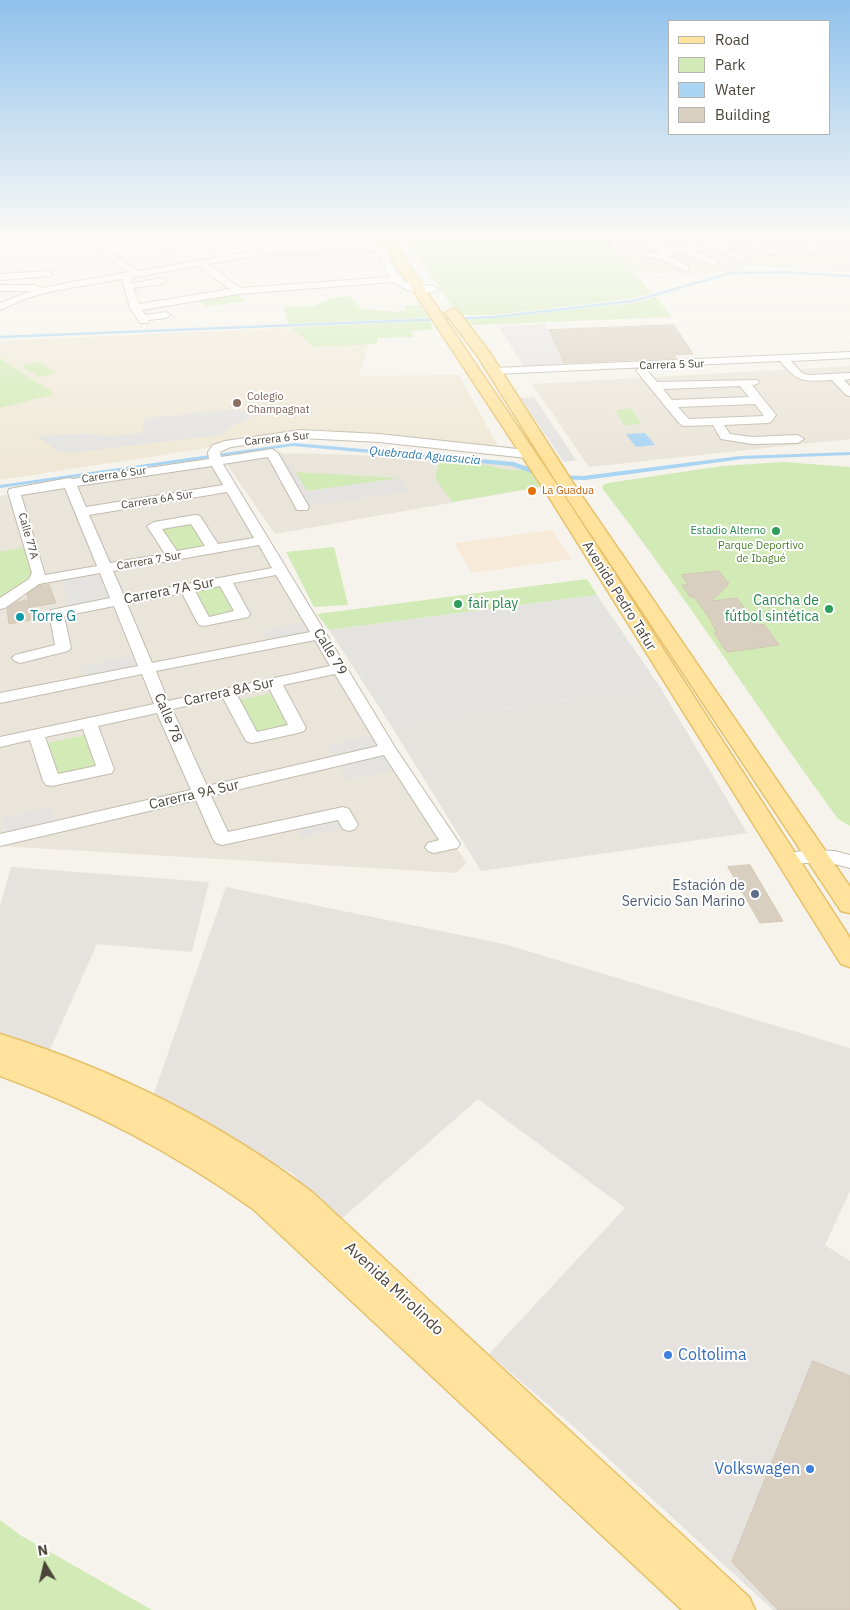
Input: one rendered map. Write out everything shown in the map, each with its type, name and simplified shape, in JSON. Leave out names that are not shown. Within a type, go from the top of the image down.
[{"type":"main road","name":"Avenida Pedro Tafur","points":[[442,312],[443,325],[743,744],[850,905]]},
{"type":"main road","name":"Avenida Pedro Tafur","points":[[450,312],[496,375],[546,471],[850,958]]},
{"type":"main road","name":"Avenida Mirolindo","points":[[0,1044],[78,1072],[146,1105],[215,1142],[276,1181],[301,1201],[736,1610]]},
{"type":"main road","name":"Avenida Mirolindo","points":[[0,1065],[120,1112],[196,1153],[264,1200],[710,1610]]},
{"type":"street","points":[[138,312],[143,320],[166,315]]},
{"type":"street","name":"Carrera 5 Sur","points":[[496,375],[642,371],[791,362],[850,356]]},
{"type":"street","name":"Carrera 5 Sur","points":[[496,375],[850,361]]},
{"type":"street","points":[[791,362],[798,375],[806,378],[850,376]]},
{"type":"street","points":[[642,371],[682,420],[687,423],[768,420],[770,415],[743,382]]},
{"type":"street","points":[[835,377],[850,393]]},
{"type":"street","points":[[654,386],[756,382]]},
{"type":"street","points":[[669,404],[758,400]]},
{"type":"street","points":[[717,422],[725,436],[732,439],[758,441],[798,439]]},
{"type":"street","name":"Carrera 6 Sur","points":[[214,457],[217,448],[229,444],[301,434],[379,438],[546,471]]},
{"type":"street","points":[[214,457],[272,453],[302,507]]},
{"type":"street","name":"Carerra 6 Sur","points":[[14,492],[214,457]]},
{"type":"street","name":"Calle 79","points":[[214,457],[388,749],[443,846]]},
{"type":"street","name":"Calle 78","points":[[69,482],[162,707],[222,839],[346,819]]},
{"type":"street","name":"Carrera 6A Sur","points":[[82,512],[232,487]]},
{"type":"street","name":"Calle 77A","points":[[14,492],[39,574],[35,581]]},
{"type":"street","points":[[172,556],[154,526],[195,519],[214,549]]},
{"type":"street","name":"Carrera 7 Sur","points":[[35,581],[263,540]]},
{"type":"street","name":"Carrera 7A Sur","points":[[20,658],[63,648],[56,613],[281,570]]},
{"type":"street","points":[[0,605],[35,581]]},
{"type":"street","points":[[187,588],[204,622],[243,614],[224,581]]},
{"type":"street","points":[[0,698],[320,634]]},
{"type":"street","name":"Carrera 8A Sur","points":[[0,742],[340,668]]},
{"type":"street","points":[[228,692],[252,738],[298,728],[274,683]]},
{"type":"street","points":[[36,734],[52,782],[106,769],[89,723]]},
{"type":"street","name":"Carerra 9A Sur","points":[[0,840],[388,749]]},
{"type":"street","points":[[786,858],[815,855],[842,858],[850,862]]},
{"type":"shaded area","name":"Colegio Champagnat","points":[[375,324],[359,376],[459,375],[498,446],[312,429],[189,451],[0,480],[0,341]]},
{"type":"shaded area","points":[[545,324],[564,364],[523,366],[499,327]]},
{"type":"shaded area","points":[[850,366],[850,439],[589,467],[532,384]]},
{"type":"shaded area","points":[[534,397],[576,460],[564,462],[520,398]]},
{"type":"shaded area","points":[[245,410],[257,414],[229,428],[221,435],[71,453],[59,452],[37,436],[84,433],[107,436],[142,433],[145,418]]},
{"type":"shaded area","points":[[264,453],[332,454],[515,463],[528,466],[540,487],[275,534],[223,459]]},
{"type":"shaded area","points":[[215,461],[388,749],[467,863],[456,873],[0,846],[0,496]]},
{"type":"shaded area","points":[[290,464],[307,491],[400,478],[409,491],[305,507],[282,465]]},
{"type":"shaded area","points":[[552,530],[572,559],[472,573],[454,543]]},
{"type":"shaded area","points":[[104,571],[115,598],[70,606],[61,579]]},
{"type":"shaded area","points":[[597,595],[660,687],[390,724],[329,630]]},
{"type":"shaded area","points":[[303,622],[310,633],[268,641],[262,631]]},
{"type":"shaded area","points":[[131,656],[138,671],[86,681],[80,667]]},
{"type":"shaded area","points":[[660,687],[747,833],[481,871],[390,724]]},
{"type":"shaded area","points":[[379,734],[400,768],[347,780],[327,746]]},
{"type":"shaded area","points":[[51,807],[56,824],[5,836],[3,818]]},
{"type":"shaded area","points":[[342,816],[348,827],[301,838],[296,826]]},
{"type":"shaded area","points":[[11,867],[209,882],[192,952],[97,944],[47,1056],[0,1037],[0,906]]},
{"type":"shaded area","points":[[226,887],[504,944],[850,1048],[850,1191],[825,1245],[850,1261],[850,1610],[773,1610],[574,1427],[489,1354],[625,1208],[478,1099],[338,1222],[293,1174],[153,1096]]},
{"type":"green space","points":[[285,312],[424,312],[428,318],[288,324]]},
{"type":"green space","points":[[456,312],[517,312],[494,315],[458,315]]},
{"type":"green space","points":[[551,312],[668,312],[672,317],[474,325],[466,324],[463,320]]},
{"type":"green space","points":[[430,321],[433,330],[411,331],[414,337],[378,338],[377,344],[313,347],[290,327]]},
{"type":"green space","points":[[0,358],[55,394],[0,408]]},
{"type":"green space","points":[[39,362],[57,373],[39,377],[21,366]]},
{"type":"green space","points":[[631,408],[641,424],[624,425],[615,410]]},
{"type":"green space","points":[[440,461],[472,462],[508,470],[531,470],[540,487],[452,502],[435,478]]},
{"type":"green space","name":"Parque Deportivo de Ibagué","points":[[784,462],[850,467],[850,826],[838,819],[663,570],[602,488],[604,484],[608,483],[722,466]]},
{"type":"green space","points":[[295,472],[400,478],[307,491]]},
{"type":"green space","points":[[194,520],[211,547],[176,554],[158,526]]},
{"type":"green space","points":[[28,547],[34,575],[0,601],[0,552]]},
{"type":"green space","points":[[334,547],[348,605],[314,607],[286,552]]},
{"type":"green space","name":"fair play","points":[[587,579],[597,595],[329,630],[317,614]]},
{"type":"green space","points":[[224,585],[241,613],[206,620],[190,591]]},
{"type":"green space","points":[[278,692],[298,728],[252,738],[233,701]]},
{"type":"green space","points":[[93,733],[106,769],[52,781],[40,745]]},
{"type":"green space","points":[[0,1520],[20,1535],[152,1610],[0,1610]]},
{"type":"water","points":[[645,433],[655,445],[636,447],[626,434]]},
{"type":"water","name":"Quebrada Aguasucia","points":[[294,443],[514,462],[549,475],[583,476],[740,456],[850,452],[850,455],[743,459],[585,480],[548,479],[512,466],[293,446],[0,488],[0,485]]},
{"type":"building","points":[[674,325],[693,354],[674,355],[676,358],[564,363],[549,330]]},
{"type":"building","points":[[719,571],[729,584],[712,601],[737,598],[757,625],[764,624],[779,645],[727,652],[714,633],[717,633],[710,619],[694,597],[690,597],[682,585],[688,585],[682,575]]},
{"type":"building","points":[[49,585],[56,603],[30,607],[27,594],[39,586]]},
{"type":"building","points":[[27,600],[34,619],[9,624],[7,609],[15,603]]},
{"type":"building","name":"Estación de Servicio San Marino","points":[[750,865],[783,921],[760,923],[728,867]]},
{"type":"building","name":"Volkswagen","points":[[813,1361],[850,1376],[850,1610],[778,1610],[732,1562]]},
{"type":"waterway","points":[[0,337],[495,317],[537,312]]},
{"type":"place","name":"Colegio Champagnat","points":[[237,403]]},
{"type":"place","name":"La Guadua","points":[[532,491]]},
{"type":"place","name":"Estadio Alterno","points":[[776,531]]},
{"type":"place","name":"fair play","points":[[458,604]]},
{"type":"place","name":"Cancha de fútbol sintética","points":[[829,609]]},
{"type":"place","name":"Torre G","points":[[20,617]]},
{"type":"place","name":"Estación de Servicio San Marino","points":[[755,894]]},
{"type":"place","name":"Coltolima","points":[[668,1355]]},
{"type":"place","name":"Volkswagen","points":[[810,1469]]}]
